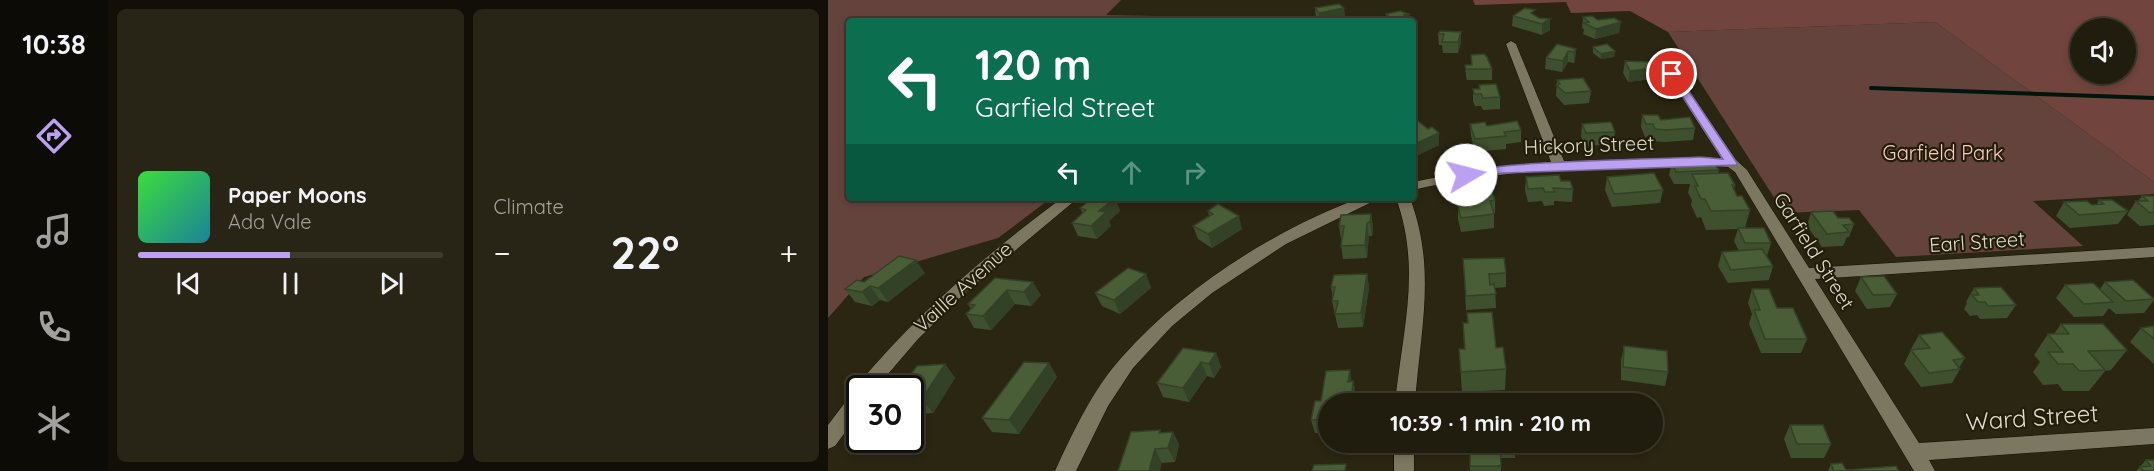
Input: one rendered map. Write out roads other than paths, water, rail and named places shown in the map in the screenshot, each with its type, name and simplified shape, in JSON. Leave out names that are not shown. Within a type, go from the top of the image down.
[{"type":"street","points":[[1511,44],[1560,167]]},
{"type":"street","name":"Garfield Street","points":[[1661,57],[1731,163],[1740,170],[1925,471]]},
{"type":"street","name":"Hickory Street","points":[[1416,185],[1447,177],[1504,169],[1700,161],[1731,163]]},
{"type":"street","name":"Vaille Avenue","points":[[876,375],[937,308],[982,267],[1067,201]]},
{"type":"street","points":[[1069,464],[1101,401],[1127,363],[1166,322],[1206,289],[1281,241],[1365,201]]},
{"type":"street","points":[[1404,201],[1416,237],[1418,270],[1416,308],[1406,368],[1405,393]]},
{"type":"street","name":"Earl Street","points":[[1804,274],[2154,252]]},
{"type":"street","points":[[828,440],[846,416]]},
{"type":"street","name":"Ward Street","points":[[1913,452],[2154,436]]},
{"type":"street","points":[[1404,453],[1404,471]]},
{"type":"waterway","points":[[1871,88],[2154,98]]},
{"type":"park label","name":"Garfield Park","points":[[1943,153]]}]
